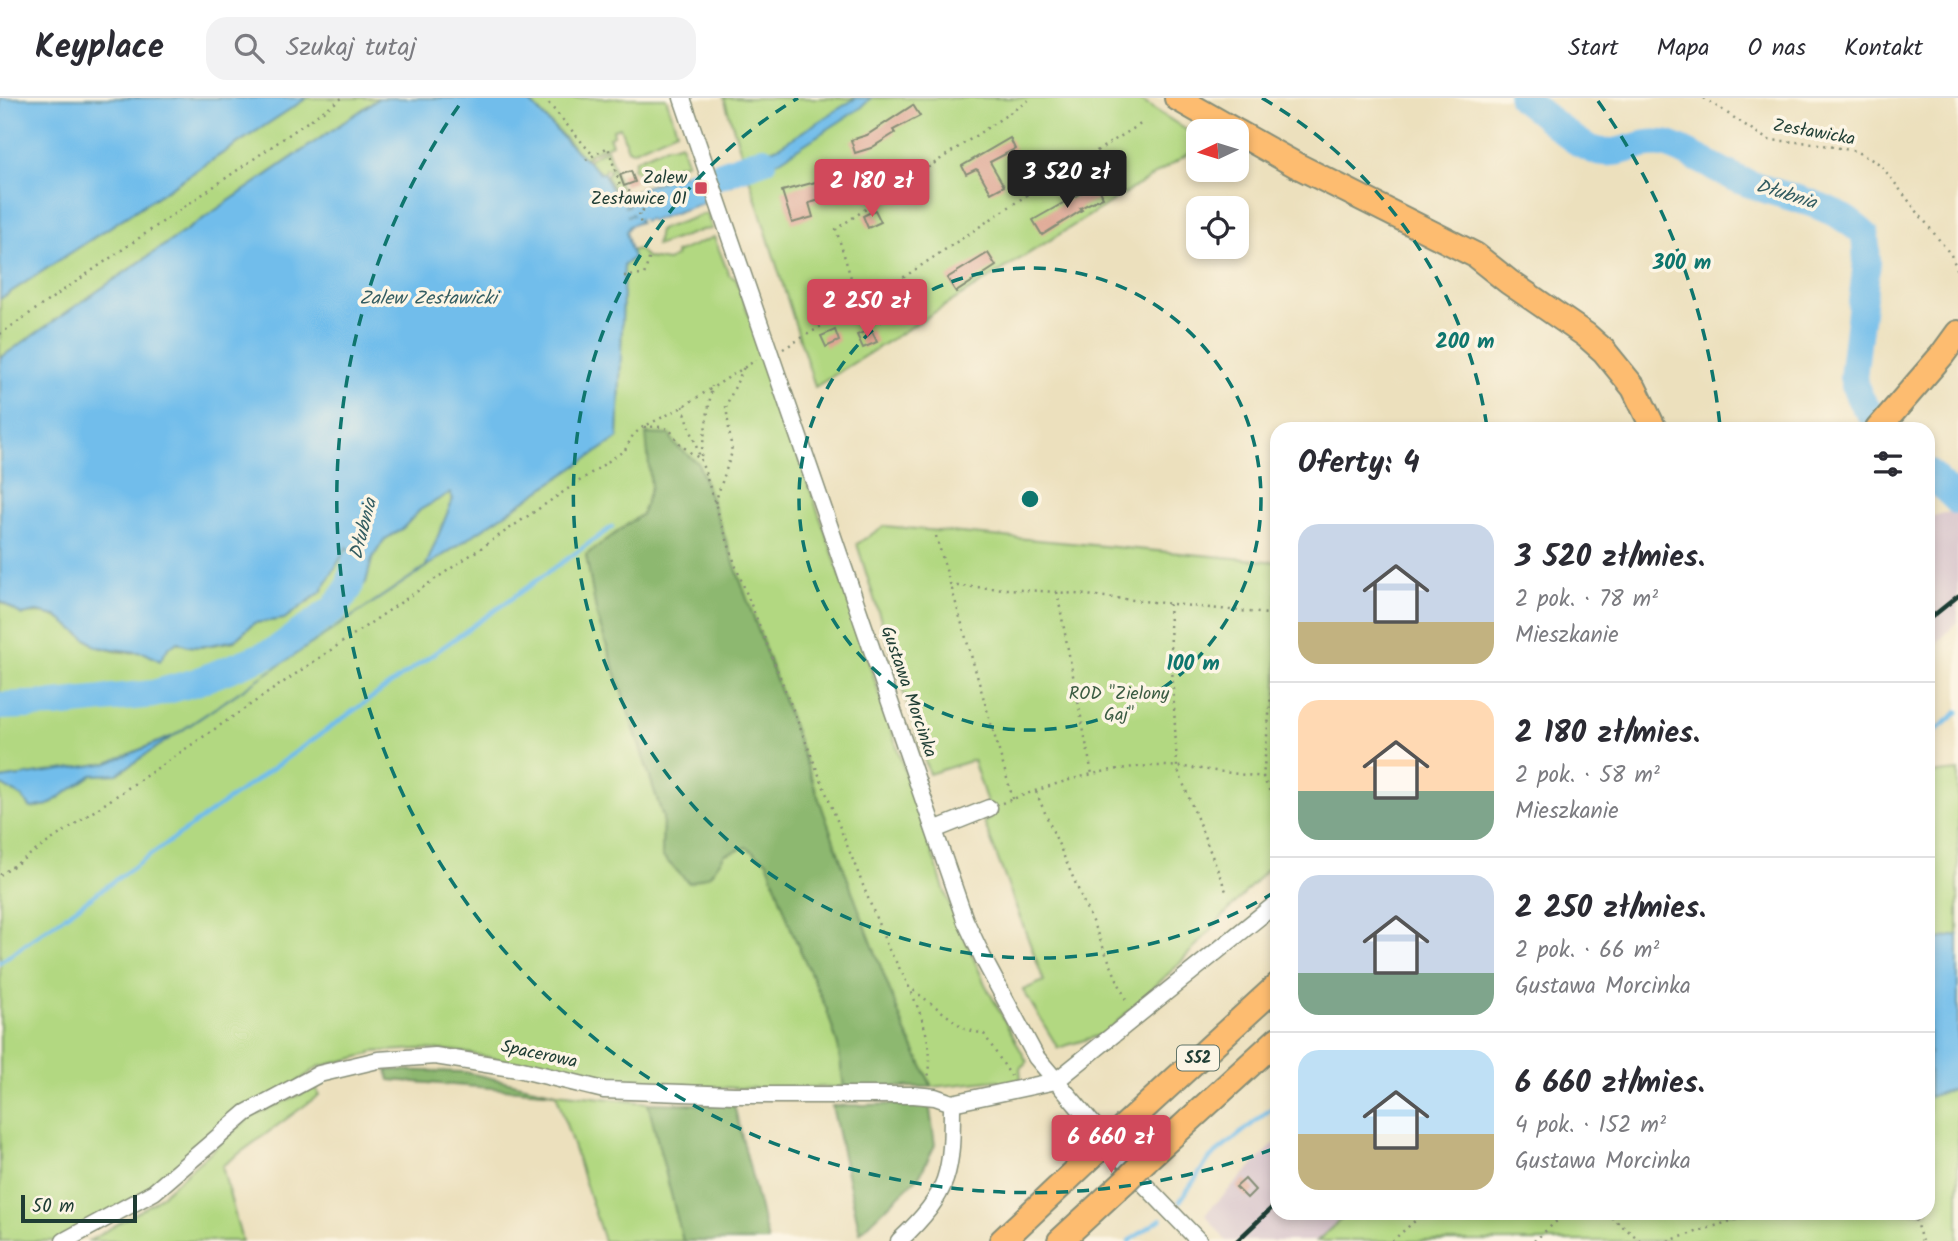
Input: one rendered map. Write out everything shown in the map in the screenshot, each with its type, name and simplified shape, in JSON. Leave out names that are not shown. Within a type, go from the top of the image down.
[{"type":"highway","points":[[1177,98],[1213,119]]},
{"type":"highway","points":[[1250,140],[1296,166],[1475,255],[1604,351],[1634,388],[1651,422]]},
{"type":"highway","points":[[1884,422],[1958,333]]},
{"type":"highway","name":"S52","points":[[1002,1241],[1270,992]]},
{"type":"highway","name":"S52","points":[[1060,1241],[1270,1046]]},
{"type":"street","name":"Gustawa Morcinka","points":[[682,98],[965,920],[1036,1057],[1141,1181],[1199,1241]]},
{"type":"street","points":[[934,830],[989,808]]},
{"type":"street","points":[[1056,1080],[1270,908]]},
{"type":"street","name":"Spacerowa","points":[[64,1241],[154,1192],[246,1113],[319,1074],[378,1060],[435,1056],[517,1069],[604,1090],[734,1095],[914,1095],[952,1103],[1056,1080]]},
{"type":"street","points":[[900,1241],[936,1203],[944,1186],[951,1153],[952,1103]]},
{"type":"path","points":[[0,334],[342,98]]},
{"type":"path","points":[[544,98],[592,155]]},
{"type":"path","points":[[859,304],[836,229],[1032,98]]},
{"type":"path","name":"Zesławicka","points":[[1704,98],[1768,140],[1813,143],[1855,150],[1880,164],[1951,255],[1958,271]]},
{"type":"path","points":[[0,875],[625,450],[633,435],[643,427],[904,277],[1051,179],[1144,122]]},
{"type":"path","points":[[586,160],[608,147],[621,189],[632,193],[635,202],[640,201],[643,211],[639,213],[642,224]]},
{"type":"path","points":[[624,276],[644,275],[650,256]]},
{"type":"path","points":[[715,503],[732,452],[726,406],[744,367]]},
{"type":"path","points":[[701,459],[712,386]]},
{"type":"path","points":[[683,406],[736,568],[888,948],[930,1044],[931,1068],[927,1081],[914,1095]]},
{"type":"path","points":[[643,427],[659,426],[673,431],[684,448],[701,459]]},
{"type":"path","points":[[936,536],[1013,799]]},
{"type":"path","points":[[952,590],[962,584],[1270,614]]},
{"type":"path","points":[[1057,592],[1092,774]]},
{"type":"path","points":[[1169,604],[1177,768],[1226,891]]},
{"type":"path","points":[[1270,709],[1263,777],[1270,792]]},
{"type":"path","points":[[989,808],[1092,774],[1156,766],[1270,777]]},
{"type":"path","points":[[1036,792],[1126,1000]]},
{"type":"path","points":[[905,984],[965,1029],[984,1034],[1020,1088]]},
{"type":"path","points":[[1392,1241],[1416,1220]]},
{"type":"path","points":[[1534,1241],[1558,1220]]},
{"type":"path","points":[[1615,1220],[1642,1241]]},
{"type":"path","points":[[1668,1241],[1734,1220]]},
{"type":"path","points":[[1915,1220],[1922,1241]]},
{"type":"shaded area","points":[[1958,510],[1958,622],[1935,645],[1935,516]]},
{"type":"shaded area","points":[[1270,1148],[1270,1220],[1340,1220],[1317,1241],[1226,1241],[1205,1214]]},
{"type":"green space","points":[[307,98],[379,98],[0,358],[0,299]]},
{"type":"green space","points":[[526,98],[666,98],[677,131],[632,151],[628,149],[620,127],[613,129],[614,135],[609,137],[612,144],[591,153],[585,159]]},
{"type":"green space","points":[[724,98],[1137,98],[1186,130],[1186,155],[815,387]]},
{"type":"green space","points":[[681,143],[687,162],[643,176],[633,169],[635,160]]},
{"type":"green space","points":[[607,149],[621,189],[630,193],[617,195],[606,176],[611,169],[600,173],[587,161]]},
{"type":"green space","points":[[707,213],[712,229],[656,246],[659,230]]},
{"type":"green space","points":[[714,237],[729,275],[736,279],[832,551],[947,898],[985,984],[1027,1062],[1020,1068],[1021,1080],[1000,1086],[999,1080],[932,1087],[905,1030],[856,902],[698,463],[675,445],[647,434],[651,487],[642,514],[586,555],[597,616],[663,817],[662,856],[710,875],[725,854],[746,847],[767,861],[793,934],[827,1010],[838,1046],[844,1087],[737,1088],[626,1084],[457,1051],[420,1049],[371,1052],[318,1067],[150,1189],[56,1241],[0,1241],[0,784],[21,796],[31,808],[48,805],[92,775],[118,774],[168,738],[108,763],[0,779],[0,601],[22,615],[40,613],[54,616],[96,646],[108,650],[139,652],[160,649],[178,642],[200,647],[235,641],[254,623],[284,619],[321,592],[347,546],[352,554],[341,592],[347,605],[366,582],[372,559],[384,540],[403,528],[420,510],[450,493],[453,499],[427,566],[618,438],[624,265],[632,258],[630,251],[638,249],[648,258],[668,261],[676,256],[675,253]]},
{"type":"green space","points":[[646,434],[670,435],[675,445],[698,463],[856,902],[905,1030],[932,1087],[844,1087],[838,1046],[827,1010],[793,934],[767,861],[746,847],[725,854],[710,875],[689,883],[662,856],[663,817],[597,616],[586,555],[642,514],[651,487]]},
{"type":"green space","name":"ROD \"Zielony Gaj\"","points":[[884,526],[1270,561],[1270,866],[1180,963],[1104,1034],[1058,1048],[1023,990],[1044,981],[984,822],[992,818],[973,760],[929,774],[857,544]]},
{"type":"green space","points":[[1958,771],[1958,1241],[1317,1241],[1340,1220],[1935,1220],[1935,773]]},
{"type":"green space","points":[[387,1070],[465,1072],[556,1093],[390,1080]]},
{"type":"green space","points":[[316,1087],[319,1095],[222,1166],[242,1241],[89,1241],[154,1202],[250,1117]]},
{"type":"green space","points":[[556,1093],[648,1103],[683,1241],[604,1241]]},
{"type":"green space","points":[[648,1103],[734,1105],[768,1241],[683,1241]]},
{"type":"green space","points":[[929,1103],[935,1145],[920,1175],[860,1233],[832,1106]]},
{"type":"water","points":[[0,98],[307,98],[0,299]]},
{"type":"water","name":"Zalew Zesławicki","points":[[379,98],[526,98],[568,143],[600,173],[604,173],[613,192],[620,195],[631,194],[633,201],[624,207],[638,204],[640,211],[627,216],[638,214],[640,222],[629,226],[626,232],[633,258],[624,265],[618,438],[425,567],[453,499],[450,493],[420,510],[403,528],[384,540],[372,559],[366,582],[346,606],[341,592],[351,555],[347,547],[321,592],[284,619],[254,623],[235,640],[200,647],[178,642],[168,648],[160,661],[145,653],[97,647],[56,616],[37,612],[22,615],[0,601],[0,358]]},
{"type":"water","points":[[856,98],[871,98],[862,107],[777,162],[731,185],[724,166],[741,164],[746,159],[778,147]]},
{"type":"water","points":[[693,171],[703,203],[652,221],[644,221],[642,213],[647,210],[643,202],[694,185],[692,183],[637,199],[635,192]]},
{"type":"water","points":[[425,567],[425,568],[284,662]]},
{"type":"water","points":[[284,662],[117,774],[92,775],[48,805],[31,808],[21,796],[0,784],[0,779],[108,763],[173,736]]},
{"type":"water","points":[[1958,935],[1958,1087],[1935,1095],[1935,940]]},
{"type":"building","points":[[913,105],[920,116],[893,130],[895,133],[871,148],[855,153],[851,140],[867,135]]},
{"type":"building","points":[[1010,138],[1015,149],[990,162],[1004,186],[991,193],[978,170],[966,174],[962,166]]},
{"type":"building","points":[[631,171],[635,182],[624,186],[620,175]]},
{"type":"building","points":[[823,180],[828,198],[809,203],[813,217],[792,223],[782,191]]},
{"type":"building","points":[[1097,184],[1103,197],[1080,208],[1082,210],[1042,235],[1033,220]]},
{"type":"building","points":[[875,210],[881,222],[868,228],[863,216]]},
{"type":"building","points":[[988,253],[996,266],[956,292],[947,278]]},
{"type":"building","points":[[871,329],[877,342],[863,348],[857,335]]},
{"type":"building","points":[[835,330],[839,341],[826,347],[821,336]]},
{"type":"building","points":[[1245,1179],[1255,1190],[1247,1198],[1236,1187]]},
{"type":"waterway","name":"Dłubnia","points":[[1522,98],[1591,149],[1610,152],[1653,144],[1670,146],[1757,187],[1821,207],[1851,223],[1865,235],[1867,262],[1853,377],[1857,393],[1879,422]]},
{"type":"waterway","name":"Dłubnia","points":[[644,205],[695,189],[695,183],[763,160]]},
{"type":"waterway","name":"Dłubnia","points":[[1935,479],[1958,501]]},
{"type":"waterway","points":[[0,962],[612,527]]},
{"type":"waterway","name":"Dłubnia","points":[[0,706],[54,704],[153,694],[196,682],[275,651],[334,609],[349,588],[355,563]]},
{"type":"waterway","points":[[1935,731],[1958,712]]},
{"type":"waterway","points":[[1180,1201],[1209,1159],[1270,1109]]},
{"type":"waterway","points":[[1129,1241],[1161,1219]]},
{"type":"railway","points":[[1935,614],[1958,596]]},
{"type":"railway","points":[[1237,1241],[1270,1210]]},
{"type":"place","name":"Zalew Zesławice 01","points":[[701,188]]}]
